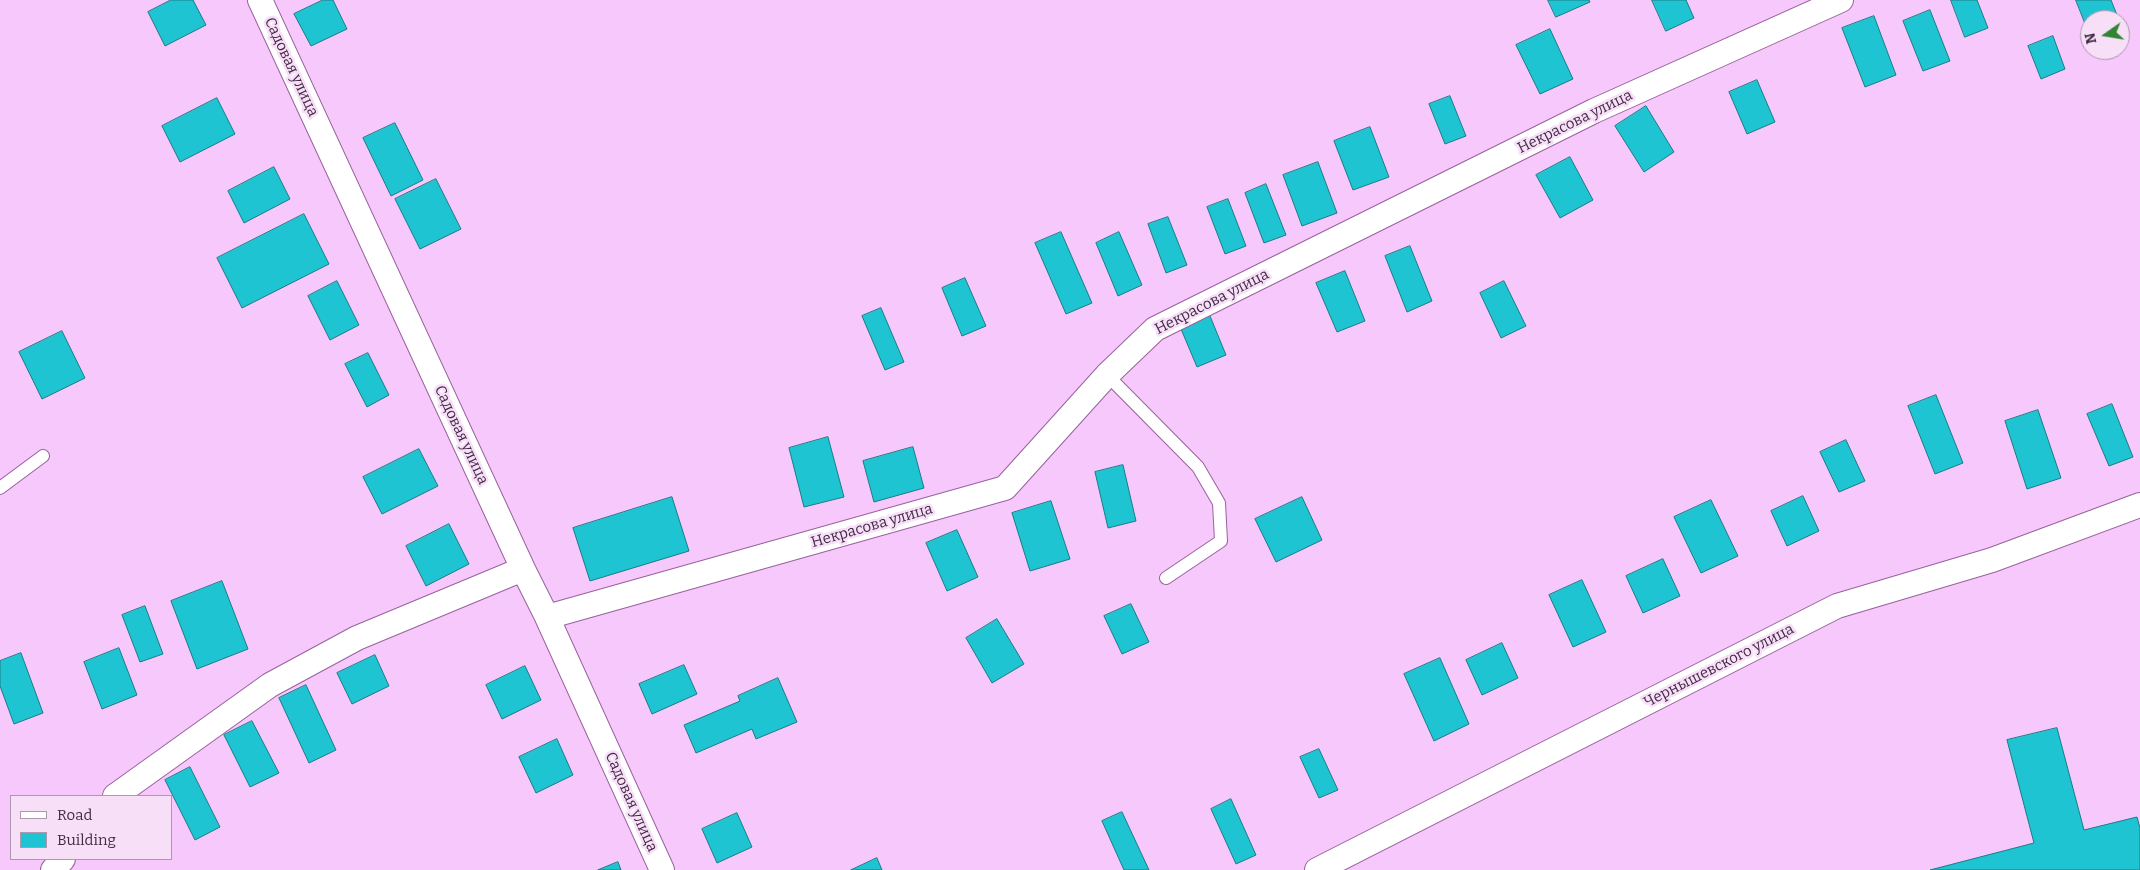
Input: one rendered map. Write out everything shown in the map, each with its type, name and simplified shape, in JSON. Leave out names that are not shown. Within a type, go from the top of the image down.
[{"type":"street","name":"Садовая улица","points":[[260,0],[523,569],[547,617],[662,870]]},
{"type":"street","name":"Некрасова улица","points":[[547,617],[1005,488],[1107,375],[1155,329],[1594,111],[1841,0]]},
{"type":"street","name":"Чернышевского улица","points":[[1317,870],[1837,606],[1992,560],[2140,506]]},
{"type":"street","points":[[116,795],[270,685],[357,638],[523,569]]},
{"type":"street","points":[[53,870],[62,860]]},
{"type":"lane","points":[[1107,375],[1198,468],[1219,503],[1221,541],[1166,578]]},
{"type":"lane","points":[[0,488],[43,456]]},
{"type":"building","points":[[171,0],[193,0],[206,25],[165,46],[148,12]]},
{"type":"building","points":[[323,0],[333,0],[347,29],[311,46],[294,14]]},
{"type":"building","points":[[1548,0],[1589,0],[1590,2],[1556,17]]},
{"type":"building","points":[[1652,0],[1686,0],[1694,18],[1666,31]]},
{"type":"building","points":[[1951,0],[1977,0],[1988,28],[1965,37]]},
{"type":"building","points":[[2076,0],[2111,0],[2115,10],[2080,10]]},
{"type":"building","points":[[1930,10],[1950,61],[1923,71],[1903,21]]},
{"type":"building","points":[[1874,16],[1896,75],[1865,87],[1842,28]]},
{"type":"building","points":[[1550,29],[1573,79],[1540,94],[1516,45]]},
{"type":"building","points":[[2053,36],[2065,69],[2041,79],[2028,46]]},
{"type":"building","points":[[1757,80],[1775,122],[1747,134],[1729,92]]},
{"type":"building","points":[[1450,96],[1466,136],[1445,144],[1429,104]]},
{"type":"building","points":[[217,98],[235,134],[180,162],[162,126]]},
{"type":"building","points":[[1646,106],[1674,152],[1644,172],[1615,126]]},
{"type":"building","points":[[395,123],[423,180],[391,196],[363,138]]},
{"type":"building","points":[[1370,127],[1389,177],[1353,190],[1334,141]]},
{"type":"building","points":[[1570,157],[1593,200],[1560,218],[1536,175]]},
{"type":"building","points":[[1318,162],[1337,213],[1302,226],[1283,175]]},
{"type":"building","points":[[274,167],[290,199],[244,223],[228,191]]},
{"type":"building","points":[[436,179],[461,229],[420,249],[395,199]]},
{"type":"building","points":[[1266,184],[1286,235],[1264,243],[1245,193]]},
{"type":"building","points":[[1228,199],[1246,246],[1225,254],[1207,207]]},
{"type":"building","points":[[304,214],[329,264],[242,308],[217,258]]},
{"type":"building","points":[[1168,217],[1187,265],[1166,273],[1148,224]]},
{"type":"building","points":[[1061,232],[1092,303],[1066,314],[1035,243]]},
{"type":"building","points":[[1119,232],[1142,285],[1118,296],[1096,243]]},
{"type":"building","points":[[1410,246],[1432,301],[1407,312],[1385,256]]},
{"type":"building","points":[[1345,271],[1365,321],[1337,332],[1316,283]]},
{"type":"building","points":[[965,278],[986,326],[962,336],[942,288]]},
{"type":"building","points":[[337,281],[359,325],[330,340],[308,296]]},
{"type":"building","points":[[1504,281],[1526,326],[1501,338],[1480,293]]},
{"type":"building","points":[[881,308],[904,362],[885,370],[862,316]]},
{"type":"building","points":[[1210,316],[1226,355],[1197,367],[1181,329]]},
{"type":"building","points":[[62,331],[85,378],[42,399],[19,352]]},
{"type":"building","points":[[368,353],[389,395],[367,407],[345,364]]},
{"type":"building","points":[[1936,395],[1963,463],[1935,474],[1908,406]]},
{"type":"building","points":[[2112,404],[2133,457],[2109,466],[2087,414]]},
{"type":"building","points":[[2038,410],[2061,478],[2027,489],[2005,421]]},
{"type":"building","points":[[828,437],[844,497],[804,507],[789,448]]},
{"type":"building","points":[[1846,440],[1865,481],[1839,492],[1820,452]]},
{"type":"building","points":[[913,447],[924,488],[874,502],[863,461]]},
{"type":"building","points":[[419,449],[438,486],[382,514],[363,477]]},
{"type":"building","points":[[1123,465],[1136,521],[1108,528],[1095,472]]},
{"type":"building","points":[[1803,496],[1819,531],[1787,546],[1771,511]]},
{"type":"building","points":[[672,497],[689,551],[590,581],[573,528]]},
{"type":"building","points":[[1302,497],[1322,540],[1276,562],[1255,519]]},
{"type":"building","points":[[1711,500],[1738,556],[1701,573],[1674,517]]},
{"type":"building","points":[[1051,501],[1070,559],[1030,571],[1012,513]]},
{"type":"building","points":[[449,524],[469,564],[426,586],[406,546]]},
{"type":"building","points":[[957,530],[978,577],[947,591],[926,543]]},
{"type":"building","points":[[1663,559],[1680,596],[1643,613],[1626,576]]},
{"type":"building","points":[[1582,580],[1606,632],[1573,647],[1549,595]]},
{"type":"building","points":[[222,581],[248,649],[197,669],[171,601]]},
{"type":"building","points":[[1131,604],[1149,642],[1122,654],[1104,616]]},
{"type":"building","points":[[145,606],[163,654],[140,662],[122,615]]},
{"type":"building","points":[[997,619],[1024,664],[992,683],[966,638]]},
{"type":"building","points":[[1502,643],[1518,678],[1482,695],[1466,660]]},
{"type":"building","points":[[119,648],[137,695],[102,709],[84,662]]},
{"type":"building","points":[[21,653],[43,713],[14,724],[0,686],[0,661]]},
{"type":"building","points":[[375,655],[389,686],[352,704],[337,673]]},
{"type":"building","points":[[1440,658],[1469,724],[1434,741],[1404,674]]},
{"type":"building","points":[[684,665],[697,694],[652,714],[639,684]]},
{"type":"building","points":[[525,666],[541,700],[502,719],[486,685]]},
{"type":"building","points":[[778,678],[797,722],[756,739],[752,729],[696,753],[684,725],[740,701],[738,696]]},
{"type":"building","points":[[306,685],[336,750],[309,763],[279,698]]},
{"type":"building","points":[[252,721],[279,773],[250,787],[224,735]]},
{"type":"building","points":[[2057,728],[2084,830],[2137,817],[2140,828],[2140,870],[1930,870],[2034,843],[2007,740]]},
{"type":"building","points":[[557,739],[573,775],[536,793],[519,757]]},
{"type":"building","points":[[1319,749],[1338,790],[1319,798],[1300,757]]},
{"type":"building","points":[[190,767],[220,827],[195,840],[165,780]]},
{"type":"building","points":[[1231,799],[1256,855],[1236,864],[1211,809]]},
{"type":"building","points":[[1122,812],[1149,870],[1124,870],[1102,821]]},
{"type":"building","points":[[737,813],[752,847],[717,863],[702,829]]},
{"type":"building","points":[[877,858],[882,870],[851,870]]},
{"type":"building","points":[[618,862],[621,870],[598,870]]}]
